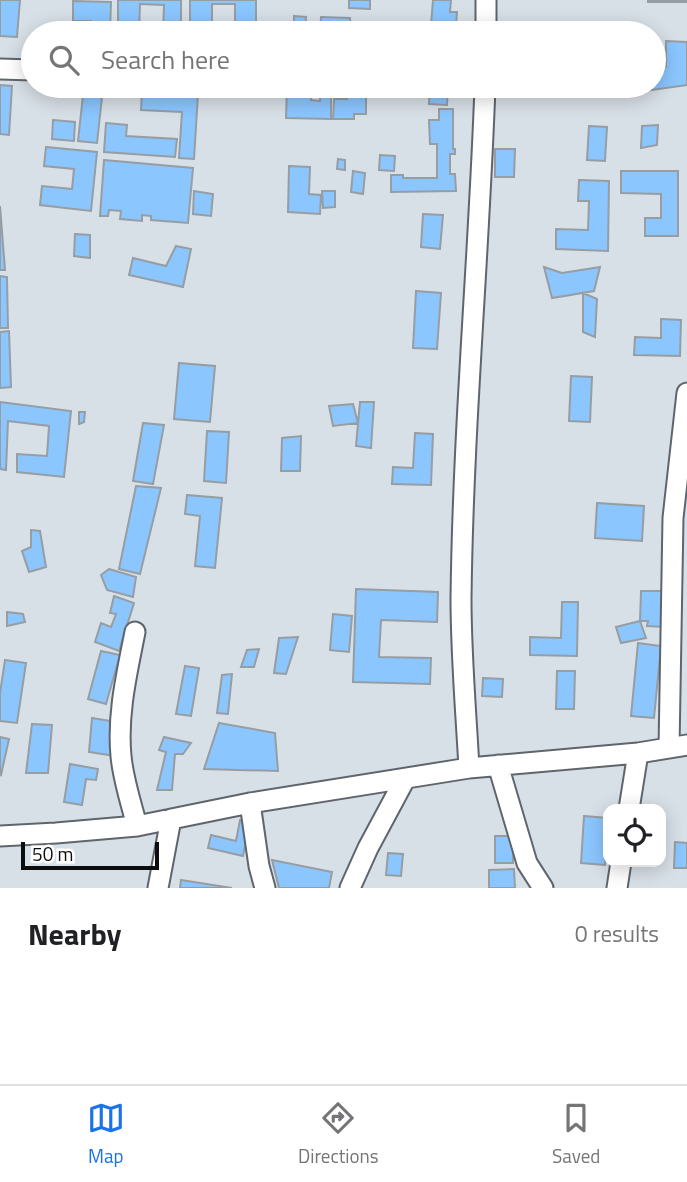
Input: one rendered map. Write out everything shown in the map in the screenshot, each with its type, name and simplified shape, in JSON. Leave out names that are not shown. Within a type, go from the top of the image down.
[{"type":"street","points":[[486,0],[486,21]]},
{"type":"street","points":[[0,69],[21,70]]},
{"type":"street","points":[[469,768],[462,662],[462,570],[484,98]]},
{"type":"street","points":[[0,836],[136,825],[250,803],[469,768],[638,753],[678,746],[673,518],[687,393]]},
{"type":"street","points":[[135,632],[123,692],[120,740],[121,759],[136,825]]},
{"type":"street","points":[[630,804],[638,753]]},
{"type":"street","points":[[498,765],[527,863],[543,888]]},
{"type":"street","points":[[350,888],[405,779]]},
{"type":"street","points":[[250,803],[265,888]]},
{"type":"street","points":[[158,888],[171,819]]},
{"type":"street","points":[[617,888],[620,867]]},
{"type":"building","points":[[0,0],[20,0],[17,37],[0,36]]},
{"type":"building","points":[[118,0],[181,0],[181,21],[163,21],[164,5],[140,4],[139,21],[118,21]]},
{"type":"building","points":[[190,0],[256,0],[256,21],[235,21],[235,4],[212,4],[212,21],[190,21]]},
{"type":"building","points":[[349,0],[370,0],[370,9],[349,8]]},
{"type":"building","points":[[433,0],[451,0],[450,12],[457,12],[456,21],[431,21]]},
{"type":"building","points":[[687,0],[687,2],[648,2]]},
{"type":"building","points":[[73,1],[111,2],[110,21],[73,21]]},
{"type":"building","points":[[294,16],[306,17],[306,21],[294,21]]},
{"type":"building","points":[[321,17],[350,18],[350,21],[321,21]]},
{"type":"building","points":[[666,41],[687,42],[687,85],[666,88]]},
{"type":"building","points":[[0,85],[12,86],[9,135],[0,134]]},
{"type":"building","points":[[83,98],[102,98],[97,143],[78,141]]},
{"type":"building","points":[[142,98],[198,98],[194,159],[179,158],[182,112],[141,110]]},
{"type":"building","points":[[287,98],[311,98],[320,101],[320,98],[331,98],[331,119],[286,118]]},
{"type":"building","points":[[366,98],[366,114],[354,114],[354,119],[333,119],[334,99]]},
{"type":"building","points":[[429,98],[447,98],[447,105],[429,104]]},
{"type":"building","points":[[439,109],[453,109],[455,154],[450,154],[450,174],[455,174],[456,191],[391,192],[391,175],[403,175],[403,178],[437,178],[437,144],[430,144],[429,120],[439,120]]},
{"type":"building","points":[[53,120],[75,122],[74,141],[52,139]]},
{"type":"building","points":[[106,123],[127,125],[126,136],[177,139],[175,157],[104,152]]},
{"type":"building","points":[[658,125],[657,145],[641,148],[642,126]]},
{"type":"building","points":[[589,126],[607,127],[605,161],[587,160]]},
{"type":"building","points":[[46,147],[97,152],[91,211],[40,205],[42,186],[72,189],[74,169],[44,166]]},
{"type":"building","points":[[495,149],[515,149],[514,177],[495,177]]},
{"type":"building","points":[[380,155],[395,156],[394,171],[379,170]]},
{"type":"building","points":[[338,159],[345,160],[345,170],[337,169]]},
{"type":"building","points":[[104,160],[193,168],[188,223],[151,220],[151,216],[142,215],[142,221],[120,219],[121,211],[109,210],[108,216],[100,216]]},
{"type":"building","points":[[289,166],[310,167],[309,194],[321,195],[320,214],[288,212]]},
{"type":"building","points":[[353,171],[365,173],[363,194],[351,192]]},
{"type":"building","points":[[621,171],[678,171],[678,236],[645,236],[645,218],[661,218],[661,194],[621,193]]},
{"type":"building","points":[[579,180],[609,181],[608,251],[556,249],[556,229],[588,230],[589,201],[578,201]]},
{"type":"building","points":[[194,191],[213,194],[211,216],[193,214]]},
{"type":"building","points":[[322,191],[335,191],[335,207],[323,208]]},
{"type":"building","points":[[0,206],[5,270],[0,270]]},
{"type":"building","points":[[423,214],[443,215],[440,249],[421,247]]},
{"type":"building","points":[[75,234],[90,235],[90,258],[74,256]]},
{"type":"building","points":[[176,246],[191,249],[183,287],[129,275],[133,258],[166,266]]},
{"type":"building","points":[[544,267],[562,273],[600,267],[594,291],[552,298]]},
{"type":"building","points":[[0,276],[7,277],[8,328],[0,328]]},
{"type":"building","points":[[416,291],[441,293],[437,349],[413,348]]},
{"type":"building","points":[[583,293],[597,299],[595,337],[583,332]]},
{"type":"building","points":[[661,319],[681,320],[680,356],[634,355],[635,337],[661,338]]},
{"type":"building","points":[[9,331],[11,387],[0,388],[0,332]]},
{"type":"building","points":[[179,363],[215,366],[210,422],[174,419]]},
{"type":"building","points":[[571,376],[592,377],[590,422],[569,421]]},
{"type":"building","points":[[0,402],[71,411],[64,477],[17,472],[17,454],[47,456],[49,426],[8,421],[6,470],[0,469]]},
{"type":"building","points":[[360,402],[374,402],[371,448],[356,446]]},
{"type":"building","points":[[353,404],[358,423],[333,426],[329,406]]},
{"type":"building","points":[[79,412],[85,412],[84,422],[79,424]]},
{"type":"building","points":[[143,423],[164,425],[153,484],[133,481]]},
{"type":"building","points":[[207,431],[229,432],[226,483],[204,481]]},
{"type":"building","points":[[415,433],[433,434],[431,485],[392,484],[393,467],[413,468]]},
{"type":"building","points":[[301,436],[300,471],[281,471],[282,438]]},
{"type":"building","points":[[136,486],[161,488],[140,574],[119,569]]},
{"type":"building","points":[[187,495],[222,498],[215,568],[195,566],[200,516],[185,514]]},
{"type":"building","points":[[597,503],[644,506],[642,541],[595,538]]},
{"type":"building","points":[[31,530],[40,531],[46,567],[29,572],[22,551],[31,547]]},
{"type":"building","points":[[109,569],[136,577],[133,597],[107,590],[101,575]]},
{"type":"building","points":[[356,589],[438,592],[437,622],[381,620],[379,657],[431,658],[430,684],[353,682]]},
{"type":"building","points":[[641,591],[665,591],[664,627],[647,626],[648,621],[640,621]]},
{"type":"building","points":[[114,596],[134,603],[119,651],[95,642],[101,623],[111,627],[116,614],[110,613]]},
{"type":"building","points":[[562,602],[578,602],[577,656],[530,655],[530,637],[561,638]]},
{"type":"building","points":[[7,612],[23,614],[25,622],[7,626]]},
{"type":"building","points":[[333,614],[352,616],[349,652],[330,650]]},
{"type":"building","points":[[640,621],[646,638],[621,643],[616,627]]},
{"type":"building","points":[[298,637],[286,674],[274,673],[279,638]]},
{"type":"building","points":[[638,643],[661,646],[654,718],[631,716]]},
{"type":"building","points":[[259,649],[254,667],[241,667],[247,650]]},
{"type":"building","points":[[101,651],[120,655],[106,704],[88,699]]},
{"type":"building","points":[[5,660],[26,663],[17,723],[0,721],[0,693]]},
{"type":"building","points":[[185,666],[199,668],[191,716],[176,714]]},
{"type":"building","points":[[557,671],[575,671],[574,709],[556,709]]},
{"type":"building","points":[[232,674],[228,714],[217,713],[222,675]]},
{"type":"building","points":[[483,678],[503,679],[502,697],[482,696]]},
{"type":"building","points":[[92,718],[117,722],[115,756],[89,752]]},
{"type":"building","points":[[219,723],[275,733],[278,771],[204,769]]},
{"type":"building","points":[[32,724],[52,725],[48,773],[26,773]]},
{"type":"building","points":[[0,737],[9,739],[1,775],[0,774]]},
{"type":"building","points":[[164,737],[191,743],[183,754],[175,754],[172,790],[157,790],[166,752],[159,750]]},
{"type":"building","points":[[70,764],[98,769],[96,780],[86,779],[82,805],[64,802]]},
{"type":"building","points":[[584,816],[603,818],[603,865],[581,863]]},
{"type":"building","points":[[240,820],[250,822],[243,856],[208,848],[211,835],[236,841]]},
{"type":"building","points":[[495,836],[513,836],[513,863],[495,863]]},
{"type":"building","points":[[675,842],[687,843],[687,868],[674,868]]},
{"type":"building","points":[[388,853],[403,854],[401,876],[386,875]]},
{"type":"building","points":[[272,860],[332,872],[329,888],[279,888]]},
{"type":"building","points":[[514,869],[515,888],[489,888],[489,870]]},
{"type":"building","points":[[181,880],[232,888],[180,888]]}]
